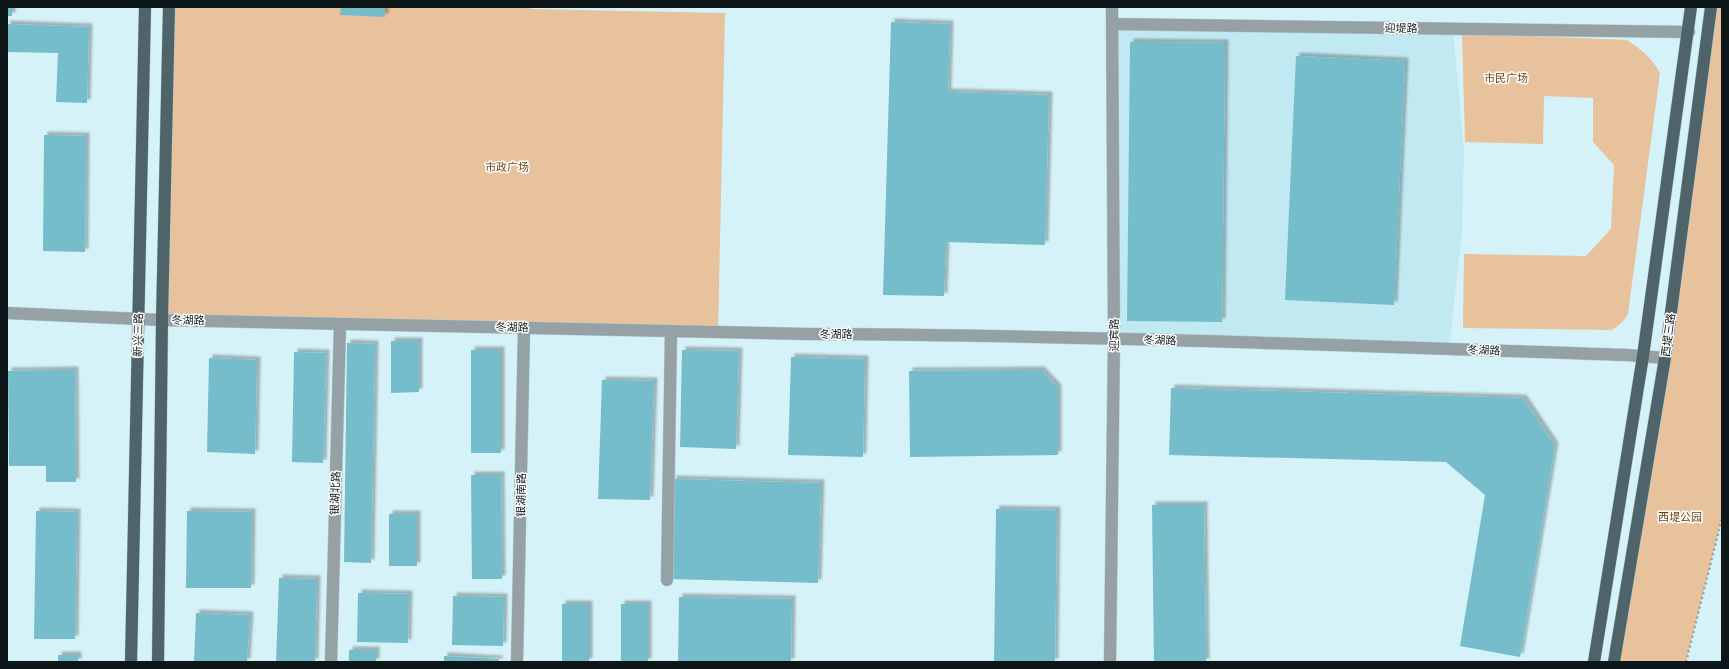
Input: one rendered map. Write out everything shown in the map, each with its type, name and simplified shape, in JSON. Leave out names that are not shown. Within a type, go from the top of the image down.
[{"type":"main road","name":"新兴三路","points":[[131,662],[145,7]]},
{"type":"main road","points":[[158,662],[162,320],[169,7]]},
{"type":"main road","name":"西堤三路","points":[[1594,662],[1643,356],[1689,32],[1691,7]]},
{"type":"main road","name":"西堤三路","points":[[1614,662],[1665,358],[1711,7]]},
{"type":"street","name":"迎宾路","points":[[1110,662],[1114,338],[1112,7]]},
{"type":"street","name":"迎堤路","points":[[1112,24],[1689,32]]},
{"type":"street","name":"冬湖路","points":[[7,313],[162,320],[671,331],[1114,338],[1643,356],[1665,358]]},
{"type":"street","name":"银湖北路","points":[[330,662],[340,324]]},
{"type":"street","name":"银湖南路","points":[[517,662],[524,328]]},
{"type":"street","points":[[667,580],[671,331]]},
{"type":"path","points":[[1686,662],[1722,518]]},
{"type":"shaded area","points":[[1112,24],[1453,28],[1464,152],[1462,232],[1449,349],[1114,338]]},
{"type":"green space","name":"市政广场","points":[[169,7],[531,7],[531,9],[725,13],[718,332],[162,320]]},
{"type":"green space","name":"西堤公园","points":[[1711,7],[1722,7],[1722,518],[1686,662],[1614,662]]},
{"type":"green space","name":"市民广场","points":[[1462,33],[1627,40],[1654,63],[1660,73],[1628,314],[1621,324],[1611,330],[1463,328],[1464,254],[1586,256],[1611,229],[1614,165],[1593,142],[1593,98],[1544,96],[1543,144],[1465,142]]},
{"type":"building","points":[[7,7],[12,7],[12,16],[7,16]]},
{"type":"building","points":[[341,7],[385,7],[385,17],[340,15]]},
{"type":"building","points":[[891,22],[950,24],[948,92],[1049,95],[1045,245],[946,242],[944,296],[883,295]]},
{"type":"building","points":[[7,24],[89,27],[87,103],[56,102],[58,53],[7,52]]},
{"type":"building","points":[[1130,42],[1225,43],[1222,322],[1127,321]]},
{"type":"building","points":[[1296,56],[1405,61],[1394,305],[1285,300]]},
{"type":"building","points":[[44,135],[86,136],[85,252],[43,251]]},
{"type":"building","points":[[391,341],[419,341],[419,392],[391,393]]},
{"type":"building","points":[[347,343],[375,344],[371,563],[344,562]]},
{"type":"building","points":[[471,350],[501,350],[501,453],[471,453]]},
{"type":"building","points":[[682,350],[739,351],[736,449],[680,447]]},
{"type":"building","points":[[294,352],[326,353],[323,463],[292,462]]},
{"type":"building","points":[[791,357],[865,359],[863,457],[788,455]]},
{"type":"building","points":[[209,358],[257,360],[255,454],[207,452]]},
{"type":"building","points":[[75,370],[76,482],[46,482],[46,466],[9,466],[8,371]]},
{"type":"building","points":[[1041,370],[1058,388],[1058,455],[910,457],[909,371]]},
{"type":"building","points":[[602,380],[654,381],[650,500],[598,499]]},
{"type":"building","points":[[1171,388],[1523,398],[1555,446],[1520,657],[1460,646],[1485,495],[1446,462],[1169,455]]},
{"type":"building","points":[[471,475],[501,475],[502,579],[472,579]]},
{"type":"building","points":[[673,479],[821,483],[818,583],[670,579]]},
{"type":"building","points":[[1152,505],[1204,505],[1206,662],[1154,662]]},
{"type":"building","points":[[996,509],[1057,510],[1055,662],[994,662]]},
{"type":"building","points":[[36,511],[77,512],[75,639],[34,639]]},
{"type":"building","points":[[187,511],[252,512],[251,588],[186,588]]},
{"type":"building","points":[[389,514],[417,514],[417,566],[389,566]]},
{"type":"building","points":[[279,578],[317,579],[315,662],[276,662]]},
{"type":"building","points":[[358,593],[409,594],[408,643],[357,642]]},
{"type":"building","points":[[453,596],[504,597],[503,646],[452,645]]},
{"type":"building","points":[[679,597],[792,599],[791,662],[678,662]]},
{"type":"building","points":[[562,604],[589,604],[589,662],[562,662]]},
{"type":"building","points":[[621,604],[648,604],[648,662],[621,662]]},
{"type":"building","points":[[196,613],[250,615],[247,662],[194,662]]},
{"type":"building","points":[[349,650],[376,650],[376,662],[349,662]]},
{"type":"building","points":[[58,655],[78,655],[78,662],[58,662]]},
{"type":"building","points":[[444,656],[499,659],[499,662],[444,662]]}]
